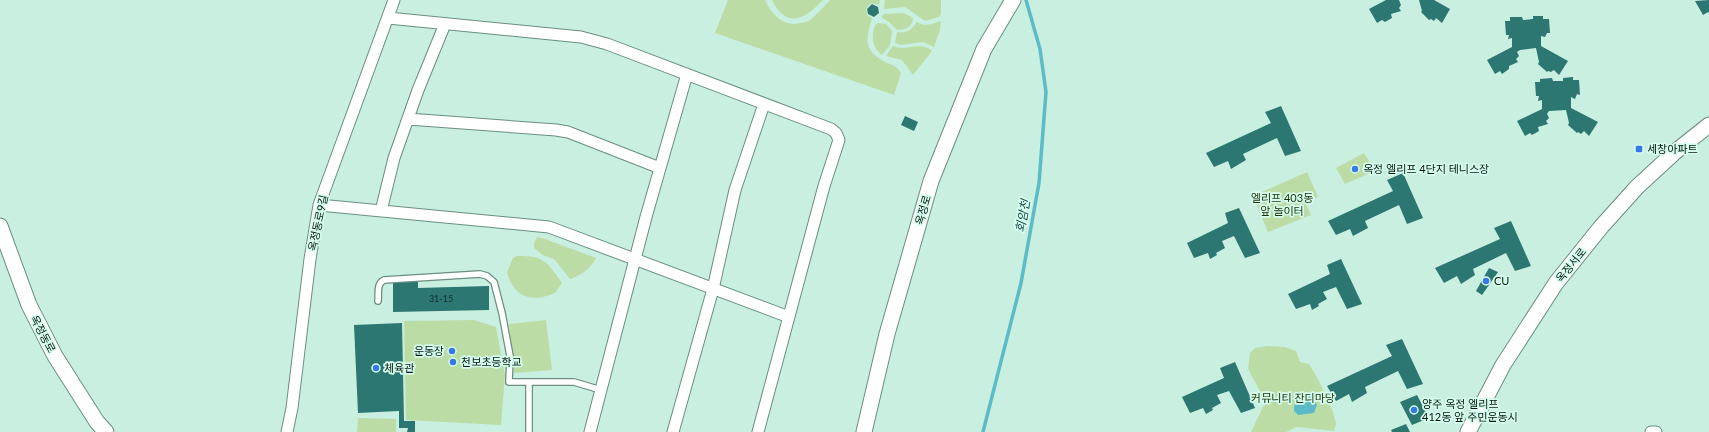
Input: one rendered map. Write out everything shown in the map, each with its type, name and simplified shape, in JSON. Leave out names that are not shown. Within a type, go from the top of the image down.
[{"type":"street","name":"옥정동로9길","points":[[289,431],[310,259],[319,206],[394,0]]},
{"type":"street","name":"옥정로","points":[[864,432],[887,334],[931,181],[984,50],[1013,0]]},
{"type":"street","points":[[388,18],[581,37],[607,44],[687,74],[831,129],[836,133],[838,140],[824,186],[758,432]]},
{"type":"street","points":[[381,211],[394,158],[445,24]]},
{"type":"street","points":[[590,432],[634,260],[687,74]]},
{"type":"street","points":[[673,432],[713,289],[735,190],[764,104]]},
{"type":"street","points":[[408,119],[568,132],[660,168]]},
{"type":"street","name":"옥정서로","points":[[1468,432],[1503,365],[1556,283],[1601,227],[1637,187],[1675,152],[1709,125]]},
{"type":"street","points":[[319,206],[548,227],[789,317]]},
{"type":"street","name":"옥정동로","points":[[0,226],[28,305],[55,356],[97,422],[106,432]]},
{"type":"street","points":[[1650,432],[1656,432]]},
{"type":"lane","points":[[378,301],[379,286],[381,281],[384,280],[480,274],[487,276],[494,282],[502,313],[510,356],[510,382],[574,382],[601,390]]},
{"type":"lane","points":[[529,382],[529,432]]},
{"type":"green space","points":[[728,0],[765,0],[779,19],[795,24],[809,21],[830,0],[880,0],[879,5],[871,3],[866,9],[867,15],[872,18],[868,31],[868,42],[869,48],[877,57],[895,67],[901,73],[894,95],[715,33]]},
{"type":"green space","points":[[772,0],[823,0],[810,12],[803,16],[790,18],[778,9]]},
{"type":"green space","points":[[885,0],[941,0],[941,14],[939,17],[925,21],[905,7],[884,9]]},
{"type":"green space","points":[[903,13],[913,19],[908,28],[897,30],[889,22],[882,18],[884,14]]},
{"type":"green space","points":[[941,21],[940,30],[934,47],[923,42],[901,45],[895,43],[897,32],[909,30],[917,22],[926,25]]},
{"type":"green space","points":[[878,23],[886,24],[892,31],[890,45],[882,55],[876,49],[873,42],[875,25]]},
{"type":"green space","points":[[893,46],[903,48],[923,46],[932,51],[913,75],[902,60],[886,56]]},
{"type":"green space","name":"옥정 엘리프 4단지 테니스장","points":[[1364,153],[1375,171],[1345,184],[1336,168]]},
{"type":"green space","name":"엘리프 403동 앞 놀이터","points":[[1307,172],[1318,197],[1305,202],[1311,215],[1268,232],[1253,196]]},
{"type":"green space","points":[[537,237],[596,258],[585,271],[570,279],[554,259],[543,255],[534,248],[534,243]]},
{"type":"green space","points":[[517,256],[534,257],[544,261],[562,283],[555,293],[539,298],[532,298],[519,293],[510,281],[507,272],[513,258]]},
{"type":"green space","name":"운동장","points":[[474,320],[496,327],[505,375],[501,425],[406,420],[404,321]]},
{"type":"green space","points":[[546,320],[552,370],[514,373],[509,324]]},
{"type":"green space","name":"커뮤니티 잔디마당","points":[[1267,346],[1285,347],[1296,351],[1300,362],[1309,364],[1319,381],[1333,412],[1336,424],[1334,431],[1297,427],[1286,432],[1251,432],[1264,405],[1260,391],[1248,369],[1250,353],[1255,348]]},
{"type":"green space","points":[[358,418],[396,419],[396,432],[357,432]]},
{"type":"water","points":[[1306,395],[1311,395],[1317,405],[1314,413],[1298,415],[1294,411],[1294,406]]},
{"type":"building","points":[[1386,0],[1399,0],[1401,5],[1399,8],[1401,11],[1391,14],[1392,18],[1385,22],[1382,20],[1377,23],[1369,9]]},
{"type":"building","points":[[1419,0],[1434,0],[1450,9],[1442,23],[1436,18],[1434,21],[1431,19],[1429,20],[1421,12]]},
{"type":"building","points":[[1709,0],[1709,13],[1708,12],[1703,15],[1695,1]]},
{"type":"building","points":[[872,4],[878,7],[879,13],[874,17],[868,14],[867,9]]},
{"type":"building","points":[[1533,16],[1543,16],[1543,19],[1549,19],[1550,33],[1547,33],[1545,37],[1541,36],[1541,46],[1568,61],[1559,75],[1554,70],[1547,72],[1538,64],[1539,62],[1536,48],[1520,50],[1517,52],[1519,56],[1516,59],[1518,62],[1509,66],[1509,69],[1502,74],[1500,71],[1495,74],[1487,60],[1512,47],[1512,38],[1508,39],[1509,35],[1506,35],[1505,21],[1510,21],[1510,17],[1522,17],[1523,20],[1533,19]]},
{"type":"building","points":[[1573,77],[1573,80],[1579,80],[1580,95],[1577,94],[1575,99],[1571,97],[1571,108],[1598,122],[1589,136],[1584,131],[1581,134],[1578,132],[1577,133],[1568,125],[1569,123],[1566,110],[1549,111],[1547,114],[1549,118],[1546,121],[1548,124],[1538,127],[1539,131],[1532,135],[1530,133],[1525,136],[1517,121],[1542,109],[1542,100],[1538,101],[1539,96],[1536,96],[1535,82],[1540,82],[1540,79],[1552,78],[1553,81],[1563,81],[1563,78]]},
{"type":"building","points":[[1281,106],[1301,151],[1285,156],[1277,138],[1243,154],[1246,160],[1231,169],[1228,161],[1214,167],[1206,153],[1271,123],[1265,112]]},
{"type":"building","points":[[905,116],[918,122],[914,131],[901,125]]},
{"type":"building","points":[[1403,173],[1423,218],[1407,224],[1399,205],[1365,221],[1368,228],[1353,236],[1350,229],[1336,235],[1328,221],[1393,191],[1387,180]]},
{"type":"building","points":[[1239,208],[1260,253],[1245,258],[1234,236],[1222,241],[1225,248],[1216,253],[1217,255],[1210,259],[1208,253],[1194,258],[1187,243],[1228,223],[1225,213]]},
{"type":"building","points":[[1511,221],[1531,266],[1515,271],[1506,253],[1473,269],[1475,275],[1461,284],[1457,276],[1444,283],[1435,268],[1500,239],[1494,228]]},
{"type":"building","points":[[1341,259],[1362,304],[1347,309],[1336,287],[1323,292],[1327,299],[1318,304],[1319,306],[1312,310],[1310,304],[1296,309],[1288,294],[1330,274],[1327,265]]},
{"type":"building","name":"CU","points":[[1489,268],[1498,272],[1482,295],[1476,291]]},
{"type":"building","points":[[393,282],[418,282],[418,288],[489,286],[489,310],[393,312]]},
{"type":"building","name":"체육관","points":[[402,323],[404,421],[415,421],[415,432],[407,432],[408,428],[399,428],[399,411],[358,413],[354,325]]},
{"type":"building","points":[[1402,339],[1423,384],[1407,389],[1398,371],[1365,387],[1367,393],[1352,402],[1349,394],[1336,401],[1327,386],[1392,356],[1386,345]]},
{"type":"building","points":[[1235,362],[1255,408],[1241,413],[1229,391],[1217,395],[1221,403],[1212,408],[1213,410],[1206,414],[1203,408],[1190,413],[1182,397],[1224,378],[1220,368]]},
{"type":"building","name":"양주 옥정 엘리프 412동 앞 주민운동시","points":[[1417,395],[1429,418],[1412,425],[1400,402]]},
{"type":"building","points":[[1406,424],[1410,432],[1392,432],[1391,430]]},
{"type":"waterway","name":"회암천","points":[[983,432],[1021,283],[1039,183],[1046,92],[1040,49],[1026,0]]},
{"type":"place","name":"세창아파트","points":[[1639,149]]},
{"type":"place","name":"옥정 엘리프 4단지 테니스장","points":[[1355,169]]},
{"type":"place","name":"CU","points":[[1486,281]]},
{"type":"place","name":"운동장","points":[[452,351]]},
{"type":"place","name":"천보초등학교","points":[[453,362]]},
{"type":"place","name":"체육관","points":[[376,368]]},
{"type":"place","name":"양주 옥정 엘리프 412동 앞 주민운동시","points":[[1414,410]]}]
